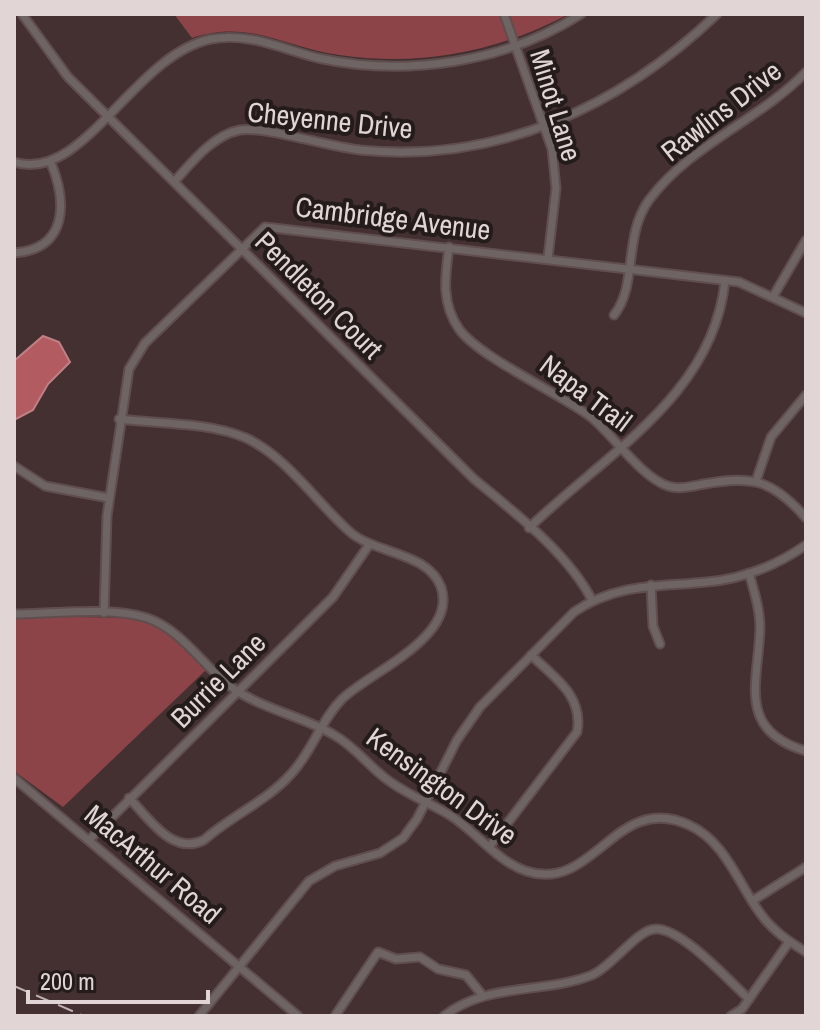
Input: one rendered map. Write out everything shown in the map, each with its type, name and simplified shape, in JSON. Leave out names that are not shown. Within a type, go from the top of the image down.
[{"type":"street","name":"Pendleton Court","points":[[22,14],[52,59],[474,479],[574,573],[592,600]]},
{"type":"street","name":"Minot Lane","points":[[504,14],[545,126],[556,174],[548,258]]},
{"type":"street","points":[[14,162],[32,166],[51,163],[69,153],[164,59],[186,47],[221,37],[255,39],[321,58],[392,67],[452,62],[515,45],[581,14]]},
{"type":"street","name":"Cheyenne Drive","points":[[174,182],[213,142],[240,130],[261,131],[338,148],[394,152],[461,148],[545,126],[591,107],[644,77],[717,14]]},
{"type":"street","name":"Rawlins Drive","points":[[614,315],[624,301],[627,269],[638,220],[660,187],[698,151],[763,110],[806,72]]},
{"type":"street","points":[[14,253],[40,245],[59,222],[63,199],[51,163]]},
{"type":"street","name":"Cambridge Avenue","points":[[104,613],[109,498],[126,377],[138,352],[260,229],[272,226],[750,284],[806,313]]},
{"type":"street","points":[[774,295],[806,240]]},
{"type":"street","name":"Napa Trail","points":[[449,247],[445,294],[460,329],[588,415],[649,475],[666,486],[680,488],[736,479],[756,481]]},
{"type":"street","points":[[529,528],[677,392],[702,360],[715,331],[725,281]]},
{"type":"street","points":[[806,395],[771,437],[756,481],[780,491],[806,518]]},
{"type":"street","points":[[119,419],[211,430],[245,438],[270,453],[330,514],[369,545],[428,569],[440,586],[441,614],[432,628],[406,653],[343,698],[297,767],[280,785],[200,842],[185,845],[174,842],[129,798]]},
{"type":"street","points":[[14,466],[45,486],[109,498]]},
{"type":"street","name":"Burrie Lane","points":[[90,839],[333,597],[369,545]]},
{"type":"street","points":[[199,1016],[309,881],[335,866],[392,846],[411,829],[469,722],[574,612],[592,600],[621,589],[707,582],[749,573],[806,545]]},
{"type":"street","points":[[749,573],[759,613],[752,682],[757,708],[778,737],[806,751]]},
{"type":"street","points":[[651,585],[653,626],[660,644]]},
{"type":"street","name":"Kensington Drive","points":[[14,614],[104,613],[141,616],[164,626],[238,691],[270,709],[321,728],[346,743],[386,779],[461,822],[525,871],[560,873],[586,861],[611,837],[631,824],[650,819],[675,820],[698,829],[715,843],[767,922],[789,942],[806,952]]},
{"type":"street","points":[[490,846],[577,732],[579,717],[574,699],[531,655]]},
{"type":"street","name":"MacArthur Road","points":[[14,778],[298,1016]]},
{"type":"street","points":[[752,901],[806,867]]},
{"type":"street","points":[[444,1016],[483,996],[589,977],[608,968],[646,931],[663,930],[684,941],[749,999]]},
{"type":"street","points":[[731,1016],[749,999],[789,942]]},
{"type":"street","points":[[335,1016],[378,952],[396,959],[420,957],[438,969],[466,975],[483,996]]},
{"type":"shaded area","points":[[174,14],[569,14],[486,47],[399,59],[339,55],[249,33],[212,33],[192,38]]},
{"type":"shaded area","points":[[43,336],[59,342],[70,362],[48,384],[33,410],[14,420],[14,361]]},
{"type":"shaded area","points":[[14,616],[137,618],[161,627],[206,670],[63,807],[14,771]]},
{"type":"railway","points":[[14,986],[84,1016]]}]
